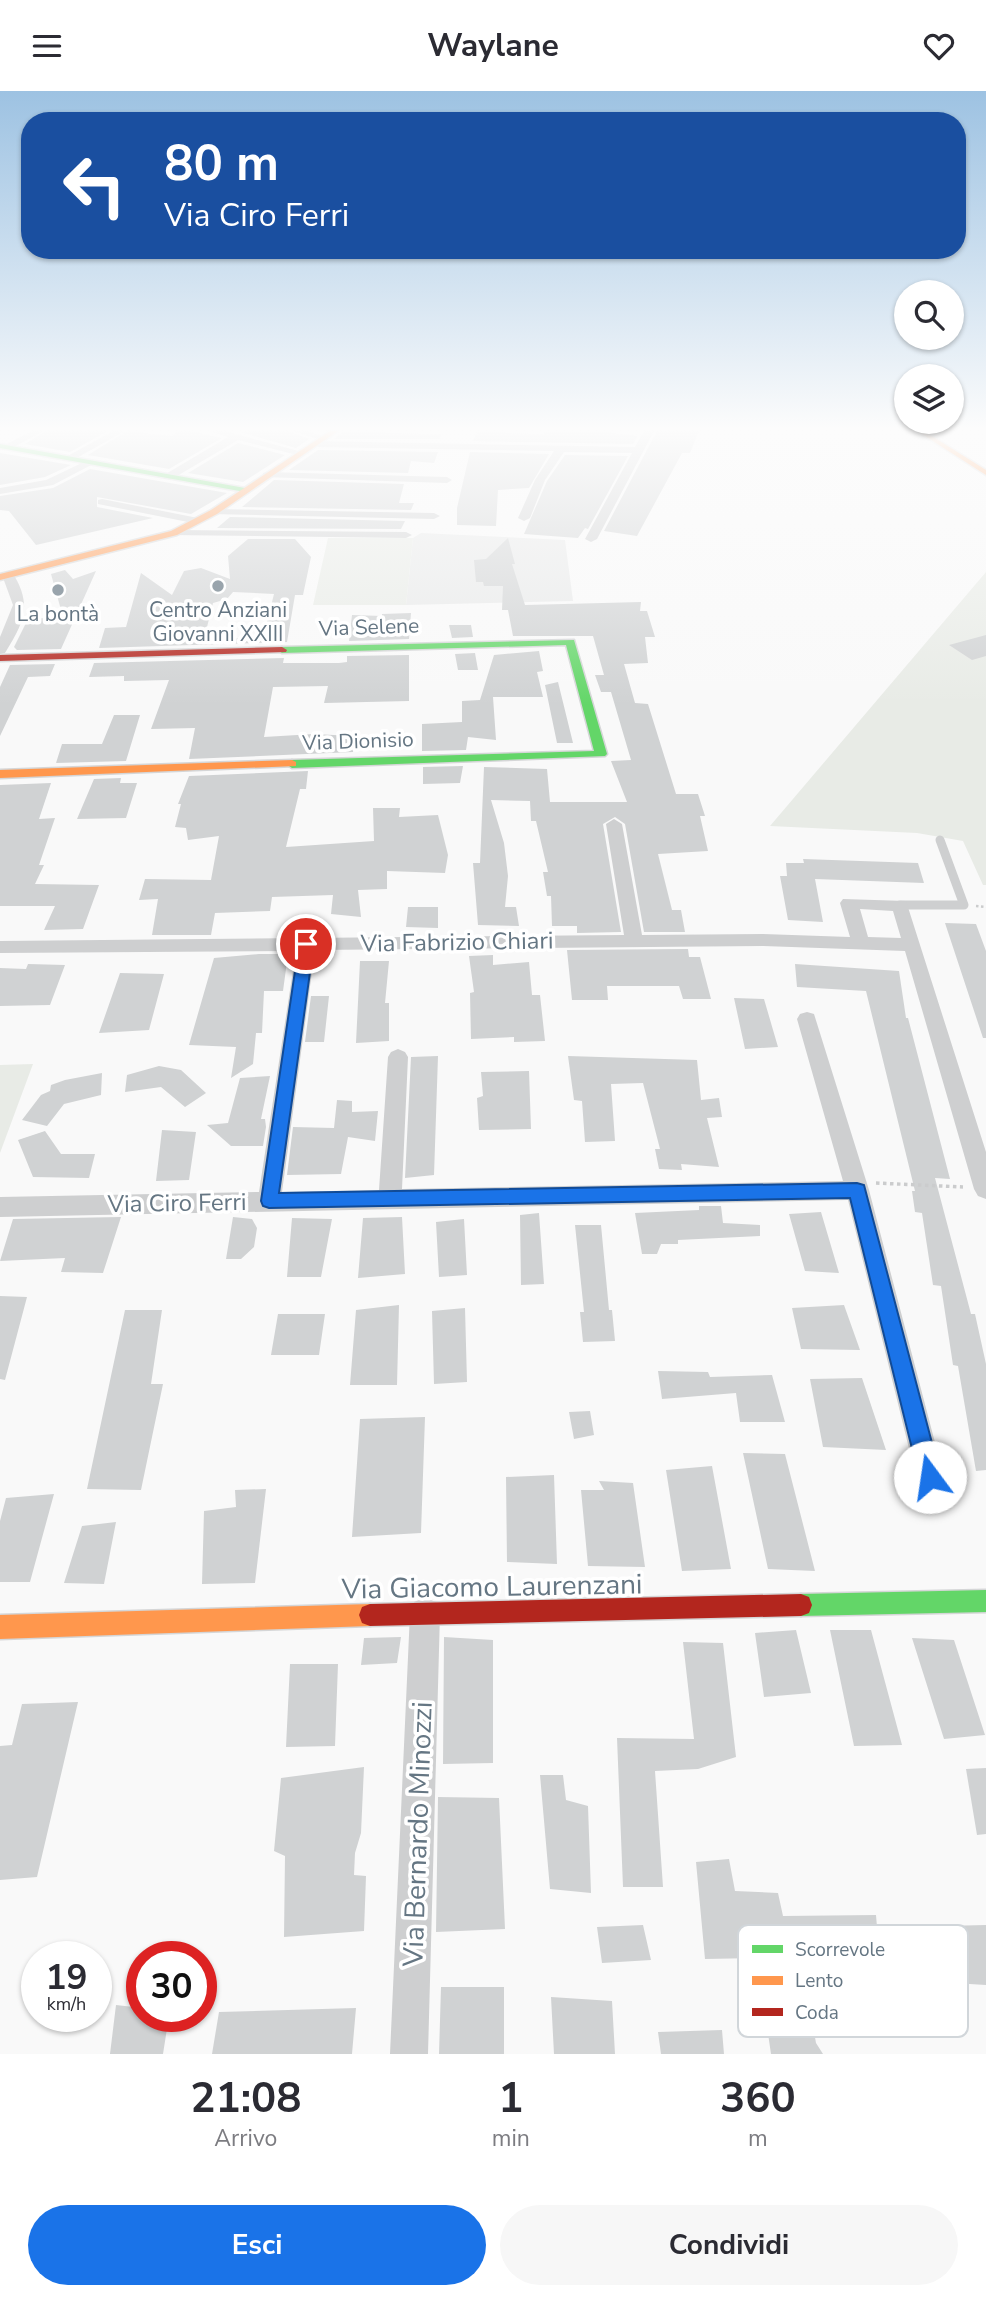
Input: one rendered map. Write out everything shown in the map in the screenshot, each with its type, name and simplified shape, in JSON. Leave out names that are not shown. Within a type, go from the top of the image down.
[{"type":"street","points":[[0,650],[20,604],[18,591],[4,576],[173,533],[195,523]]},
{"type":"street","points":[[591,539],[600,523]]},
{"type":"street","points":[[173,533],[406,535]]},
{"type":"street","name":"Via Selene","points":[[0,659],[570,642]]},
{"type":"street","name":"Via Dionisio","points":[[0,774],[601,754],[570,642]]},
{"type":"street","points":[[614,824],[634,940]]},
{"type":"street","points":[[862,944],[849,903],[900,905],[986,1189]]},
{"type":"street","name":"Via Fabrizio Chiari","points":[[0,947],[634,940],[763,940],[913,945]]},
{"type":"street","points":[[269,1201],[306,944]]},
{"type":"street","points":[[807,1019],[856,1186],[930,1477]]},
{"type":"street","points":[[390,1198],[398,1058]]},
{"type":"street","name":"Via Ciro Ferri","points":[[0,1207],[856,1186]]},
{"type":"street","name":"Via Giacomo Laurenzani","points":[[0,1627],[425,1613],[986,1601]]},
{"type":"street","name":"Via Bernardo Minozzi","points":[[409,2054],[425,1613]]},
{"type":"lane","points":[[900,905],[964,905],[940,840]]},
{"type":"path","points":[[856,1186],[986,1189]]},
{"type":"shaded area","points":[[421,533],[565,540],[573,601],[406,605],[413,538]]},
{"type":"shaded area","points":[[328,538],[413,538],[406,605],[313,605]]},
{"type":"shaded area","points":[[986,572],[986,885],[983,885],[963,841],[917,833],[770,826]]},
{"type":"shaded area","points":[[33,1064],[0,1153],[0,1065]]},
{"type":"building","points":[[18,523],[133,523],[36,545]]},
{"type":"building","points":[[223,523],[404,523],[401,529],[217,528]]},
{"type":"building","points":[[457,523],[496,523],[496,526],[457,525]]},
{"type":"building","points":[[529,523],[592,523],[578,538],[524,534]]},
{"type":"building","points":[[608,523],[644,523],[637,536],[604,531]]},
{"type":"building","points":[[508,538],[515,564],[512,564],[525,605],[641,602],[640,611],[647,611],[655,637],[645,637],[648,663],[624,664],[635,703],[648,704],[676,794],[698,794],[705,816],[700,816],[708,851],[658,854],[672,910],[681,910],[685,932],[644,932],[625,824],[615,817],[603,824],[621,932],[577,933],[577,926],[552,926],[551,896],[547,896],[543,872],[548,872],[536,821],[531,821],[530,801],[491,800],[504,843],[508,876],[505,907],[516,907],[519,926],[478,925],[473,863],[480,863],[484,767],[547,769],[550,802],[627,802],[611,761],[631,760],[611,692],[601,692],[595,675],[604,675],[593,636],[513,636],[508,610],[502,610],[503,586],[484,586],[483,582],[476,582],[474,560],[486,559]]},
{"type":"building","points":[[248,539],[295,539],[311,557],[303,595],[295,595],[287,642],[99,648],[105,628],[126,627],[141,573],[172,595],[184,571],[201,568],[230,579],[228,556]],"holes":[[[233,592],[274,594],[263,638],[204,639],[213,603],[227,599]]]},
{"type":"building","points":[[65,570],[73,579],[96,571],[61,649],[17,650],[14,647],[28,619],[63,617],[51,574]]},
{"type":"building","points":[[411,613],[409,639],[349,641],[352,615]]},
{"type":"building","points":[[449,625],[471,625],[473,637],[452,638]]},
{"type":"building","points":[[986,635],[986,656],[972,660],[949,645]]},
{"type":"building","points":[[539,651],[543,671],[537,672],[543,697],[493,697],[496,740],[468,737],[466,750],[422,751],[422,724],[462,722],[462,701],[480,700],[494,655]]},
{"type":"building","points":[[475,653],[478,670],[458,670],[455,654]]},
{"type":"building","points":[[409,655],[409,701],[324,703],[328,686],[273,687],[264,737],[314,734],[353,736],[353,752],[189,759],[195,728],[151,729],[169,680],[124,681],[124,676],[89,677],[94,663],[284,658],[283,663],[339,663],[347,662],[347,656]]},
{"type":"building","points":[[55,664],[50,676],[28,677],[0,736],[0,687],[10,665]]},
{"type":"building","points":[[558,682],[573,743],[557,743],[545,685]]},
{"type":"building","points":[[114,715],[140,715],[126,761],[56,763],[62,744],[102,744]]},
{"type":"building","points":[[463,766],[460,783],[423,784],[423,767]]},
{"type":"building","points":[[308,771],[306,789],[300,789],[286,847],[374,841],[373,808],[400,808],[399,817],[438,815],[448,855],[445,873],[387,871],[387,889],[358,890],[361,917],[331,914],[333,895],[272,897],[270,911],[215,913],[211,935],[152,935],[158,899],[139,900],[145,879],[211,880],[219,836],[188,840],[186,828],[175,827],[181,804],[178,804],[189,776]]},
{"type":"building","points":[[121,778],[120,783],[137,783],[126,818],[77,819],[94,779]]},
{"type":"building","points":[[51,783],[39,819],[55,818],[39,865],[44,865],[35,884],[99,885],[83,929],[44,930],[55,906],[0,906],[0,785]]},
{"type":"building","points":[[803,859],[918,863],[924,883],[815,879],[823,922],[788,920],[780,876],[787,876],[786,863],[804,863]]},
{"type":"building","points":[[408,907],[438,907],[438,928],[406,927]]},
{"type":"building","points":[[945,923],[976,924],[986,951],[986,1038],[983,1038]]},
{"type":"building","points":[[688,949],[689,957],[700,957],[711,999],[683,999],[679,986],[607,986],[608,1000],[572,1000],[567,950]]},
{"type":"building","points":[[288,954],[283,991],[264,991],[262,1033],[256,1033],[253,1064],[231,1078],[236,1047],[189,1045],[214,958]]},
{"type":"building","points":[[493,955],[493,965],[529,962],[532,995],[540,995],[545,1041],[514,1042],[514,1037],[471,1039],[470,993],[474,992],[469,956]]},
{"type":"building","points":[[360,961],[389,961],[385,1003],[389,1003],[389,1041],[356,1043]]},
{"type":"building","points":[[28,964],[65,965],[50,1005],[0,1006],[0,968],[26,969]]},
{"type":"building","points":[[795,964],[899,971],[906,1018],[950,1179],[935,1178],[971,1314],[975,1314],[986,1364],[986,1470],[976,1471],[958,1366],[953,1365],[941,1286],[933,1285],[922,1213],[915,1212],[912,1191],[915,1191],[866,991],[797,987]]},
{"type":"building","points":[[120,973],[164,974],[149,1030],[99,1033]]},
{"type":"building","points":[[311,996],[329,996],[324,1042],[305,1042]]},
{"type":"building","points":[[734,998],[764,999],[778,1047],[745,1049]]},
{"type":"building","points":[[438,1056],[434,1175],[405,1178],[411,1057]]},
{"type":"building","points":[[568,1056],[697,1060],[701,1100],[719,1098],[722,1117],[707,1118],[719,1167],[681,1164],[682,1170],[659,1169],[655,1149],[660,1149],[643,1083],[611,1084],[615,1141],[585,1142],[582,1101],[574,1100]]},
{"type":"building","points":[[159,1066],[181,1070],[206,1093],[185,1107],[161,1087],[125,1092],[127,1075]]},
{"type":"building","points":[[529,1071],[531,1129],[479,1130],[477,1098],[483,1096],[481,1072]]},
{"type":"building","points":[[102,1073],[101,1095],[64,1104],[47,1126],[22,1120],[41,1095],[50,1091],[51,1085]]},
{"type":"building","points":[[270,1076],[261,1119],[265,1119],[266,1127],[263,1146],[231,1146],[207,1125],[228,1123],[240,1078]]},
{"type":"building","points":[[337,1100],[352,1101],[352,1112],[378,1111],[375,1141],[348,1137],[341,1174],[287,1175],[293,1127],[334,1128]]},
{"type":"building","points":[[162,1130],[196,1132],[189,1180],[156,1181]]},
{"type":"building","points":[[45,1131],[61,1154],[95,1154],[89,1178],[33,1177],[18,1140]]},
{"type":"building","points":[[699,1206],[721,1206],[723,1223],[760,1225],[760,1236],[678,1240],[678,1244],[661,1244],[657,1254],[642,1254],[635,1213],[699,1210]]},
{"type":"building","points":[[821,1212],[839,1273],[805,1271],[789,1214]]},
{"type":"building","points":[[539,1213],[544,1284],[521,1285],[520,1215]]},
{"type":"building","points":[[121,1217],[103,1273],[61,1272],[65,1258],[0,1261],[13,1219]]},
{"type":"building","points":[[233,1217],[252,1219],[257,1228],[254,1247],[241,1259],[226,1259]]},
{"type":"building","points":[[402,1217],[405,1274],[358,1278],[363,1218]]},
{"type":"building","points":[[292,1218],[332,1219],[321,1277],[287,1277]]},
{"type":"building","points":[[464,1219],[467,1275],[439,1277],[436,1222]]},
{"type":"building","points":[[575,1225],[601,1225],[609,1310],[612,1310],[615,1341],[583,1342],[580,1312],[584,1312]]},
{"type":"building","points":[[0,1296],[27,1297],[5,1380],[0,1379]]},
{"type":"building","points":[[399,1305],[397,1385],[350,1385],[356,1310]]},
{"type":"building","points":[[844,1305],[860,1350],[801,1349],[792,1308]]},
{"type":"building","points":[[465,1308],[467,1382],[434,1384],[432,1311]]},
{"type":"building","points":[[125,1310],[162,1310],[151,1384],[163,1384],[141,1490],[87,1489]]},
{"type":"building","points":[[278,1314],[325,1314],[319,1355],[271,1355]]},
{"type":"building","points":[[658,1371],[708,1372],[710,1377],[772,1375],[785,1422],[740,1422],[736,1393],[662,1399]]},
{"type":"building","points":[[862,1378],[886,1450],[823,1447],[810,1379]]},
{"type":"building","points":[[590,1411],[594,1435],[574,1439],[569,1412]]},
{"type":"building","points":[[425,1417],[421,1533],[352,1537],[360,1419]]},
{"type":"building","points":[[743,1453],[785,1454],[815,1571],[768,1569]]},
{"type":"building","points":[[712,1466],[731,1569],[682,1571],[666,1470]]},
{"type":"building","points":[[554,1475],[557,1564],[507,1562],[506,1477]]},
{"type":"building","points":[[599,1481],[633,1483],[645,1567],[588,1566],[581,1490],[604,1490]]},
{"type":"building","points":[[266,1489],[255,1583],[202,1584],[204,1511],[236,1507],[235,1490]]},
{"type":"building","points":[[54,1494],[30,1582],[0,1582],[0,1521],[6,1498]]},
{"type":"building","points":[[116,1522],[104,1584],[64,1583],[82,1526]]},
{"type":"building","points":[[796,1630],[811,1693],[764,1697],[755,1633]]},
{"type":"building","points":[[830,1630],[871,1630],[902,1745],[854,1746]]},
{"type":"building","points":[[401,1637],[397,1663],[361,1665],[364,1638]]},
{"type":"building","points":[[444,1637],[493,1640],[493,1763],[443,1764]]},
{"type":"building","points":[[912,1638],[954,1640],[985,1735],[944,1739]]},
{"type":"building","points":[[683,1642],[723,1643],[736,1757],[698,1769],[655,1771],[663,1887],[623,1887],[617,1738],[694,1739]]},
{"type":"building","points":[[290,1664],[338,1664],[335,1746],[286,1747]]},
{"type":"building","points":[[78,1702],[37,1877],[0,1880],[0,1746],[12,1745],[22,1704]]},
{"type":"building","points":[[364,1767],[361,1833],[355,1853],[354,1875],[366,1876],[364,1931],[284,1937],[285,1856],[274,1851],[281,1778]]},
{"type":"building","points":[[986,1768],[986,1834],[977,1835],[966,1769]]},
{"type":"building","points":[[540,1775],[563,1775],[566,1800],[588,1806],[591,1893],[550,1889]]},
{"type":"building","points":[[438,1797],[499,1798],[505,1929],[436,1932]]},
{"type":"building","points":[[729,1859],[735,1891],[778,1893],[783,1916],[876,1915],[877,1925],[738,1925],[738,1958],[705,1959],[696,1862]]},
{"type":"building","points":[[643,1925],[651,1960],[602,1963],[597,1927]]},
{"type":"building","points":[[968,1925],[986,1925],[986,1985],[968,1984]]},
{"type":"building","points":[[441,1987],[504,1987],[504,2054],[439,2054]]},
{"type":"building","points":[[551,1997],[612,2001],[615,2054],[554,2054]]},
{"type":"building","points":[[116,2005],[126,2006],[126,2032],[166,2032],[163,2054],[110,2054]]},
{"type":"building","points":[[356,2008],[352,2054],[212,2054],[219,2012]]},
{"type":"building","points":[[722,2030],[724,2054],[661,2054],[658,2032]]},
{"type":"building","points":[[769,2037],[815,2037],[823,2054],[771,2054]]},
{"type":"traffic: fast","points":[[282,650],[570,642],[601,754],[292,764]]},
{"type":"traffic: fast","points":[[801,1605],[986,1601]]},
{"type":"traffic: slow","points":[[0,577],[174,533],[194,523]]},
{"type":"traffic: slow","points":[[0,774],[292,764]]},
{"type":"traffic: slow","points":[[0,1627],[370,1615]]},
{"type":"traffic: jam","points":[[0,658],[282,650]]},
{"type":"traffic: jam","points":[[370,1615],[801,1605]]},
{"type":"place","name":"Centro Anziani Giovanni XXIII","points":[[218,586]]},
{"type":"place","name":"La bontà","points":[[58,590]]},
{"type":"route","points":[[306,944],[269,1201],[857,1190],[930,1477]]}]
